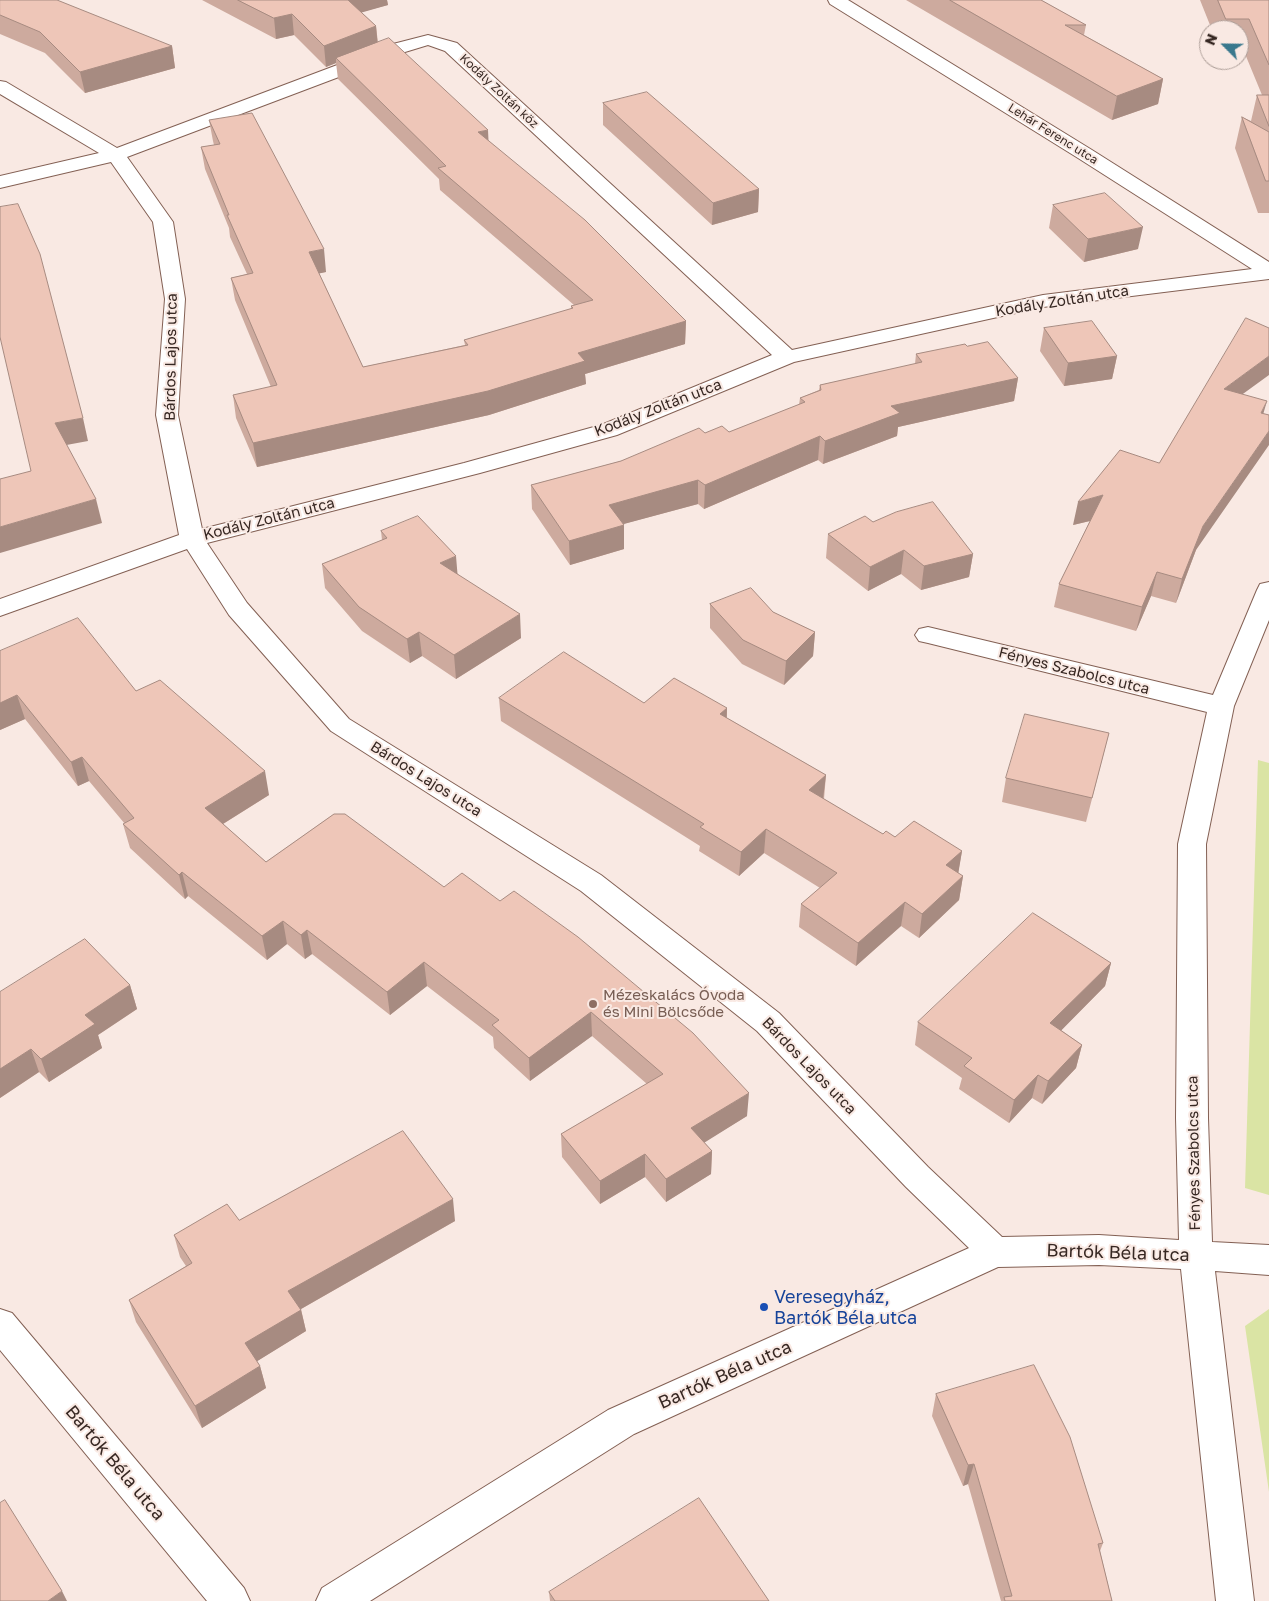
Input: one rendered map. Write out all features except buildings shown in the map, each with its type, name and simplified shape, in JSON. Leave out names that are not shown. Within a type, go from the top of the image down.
[{"type":"street","name":"Lehár Ferenc utca","points":[[836,0],[1078,149],[1269,272]]},
{"type":"street","name":"Kodály Zoltán köz","points":[[116,155],[399,48],[428,40],[451,47],[787,357]]},
{"type":"street","name":"Bárdos Lajos utca","points":[[0,86],[116,155],[163,222],[175,299],[167,415],[192,539],[238,609],[340,725],[591,883],[768,1022],[917,1178],[995,1252]]},
{"type":"street","points":[[0,182],[116,155]]},
{"type":"street","name":"Kodály Zoltán utca","points":[[0,608],[192,539],[472,468],[609,430],[787,357],[1043,301],[1269,272]]},
{"type":"street","name":"Fényes Szabolcs utca","points":[[1235,1601],[1196,1256],[1192,1118],[1192,844],[1221,706],[1269,590]]},
{"type":"street","name":"Fényes Szabolcs utca","points":[[928,635],[1221,706]]},
{"type":"street","name":"Bartók Béla utca","points":[[335,1601],[621,1422],[995,1252],[1099,1250],[1269,1260]]},
{"type":"street","name":"Bartók Béla utca","points":[[0,1324],[231,1601]]},
{"type":"green space","points":[[1258,760],[1269,763],[1269,1195],[1245,1188]]},
{"type":"green space","points":[[1269,1309],[1269,1492],[1245,1326]]},
{"type":"place","name":"Mézeskalács Óvoda és Mini Bölcsőde","points":[[593,1004]]},
{"type":"place","name":"Veresegyház, Bartók Béla utca","points":[[764,1307]]}]
